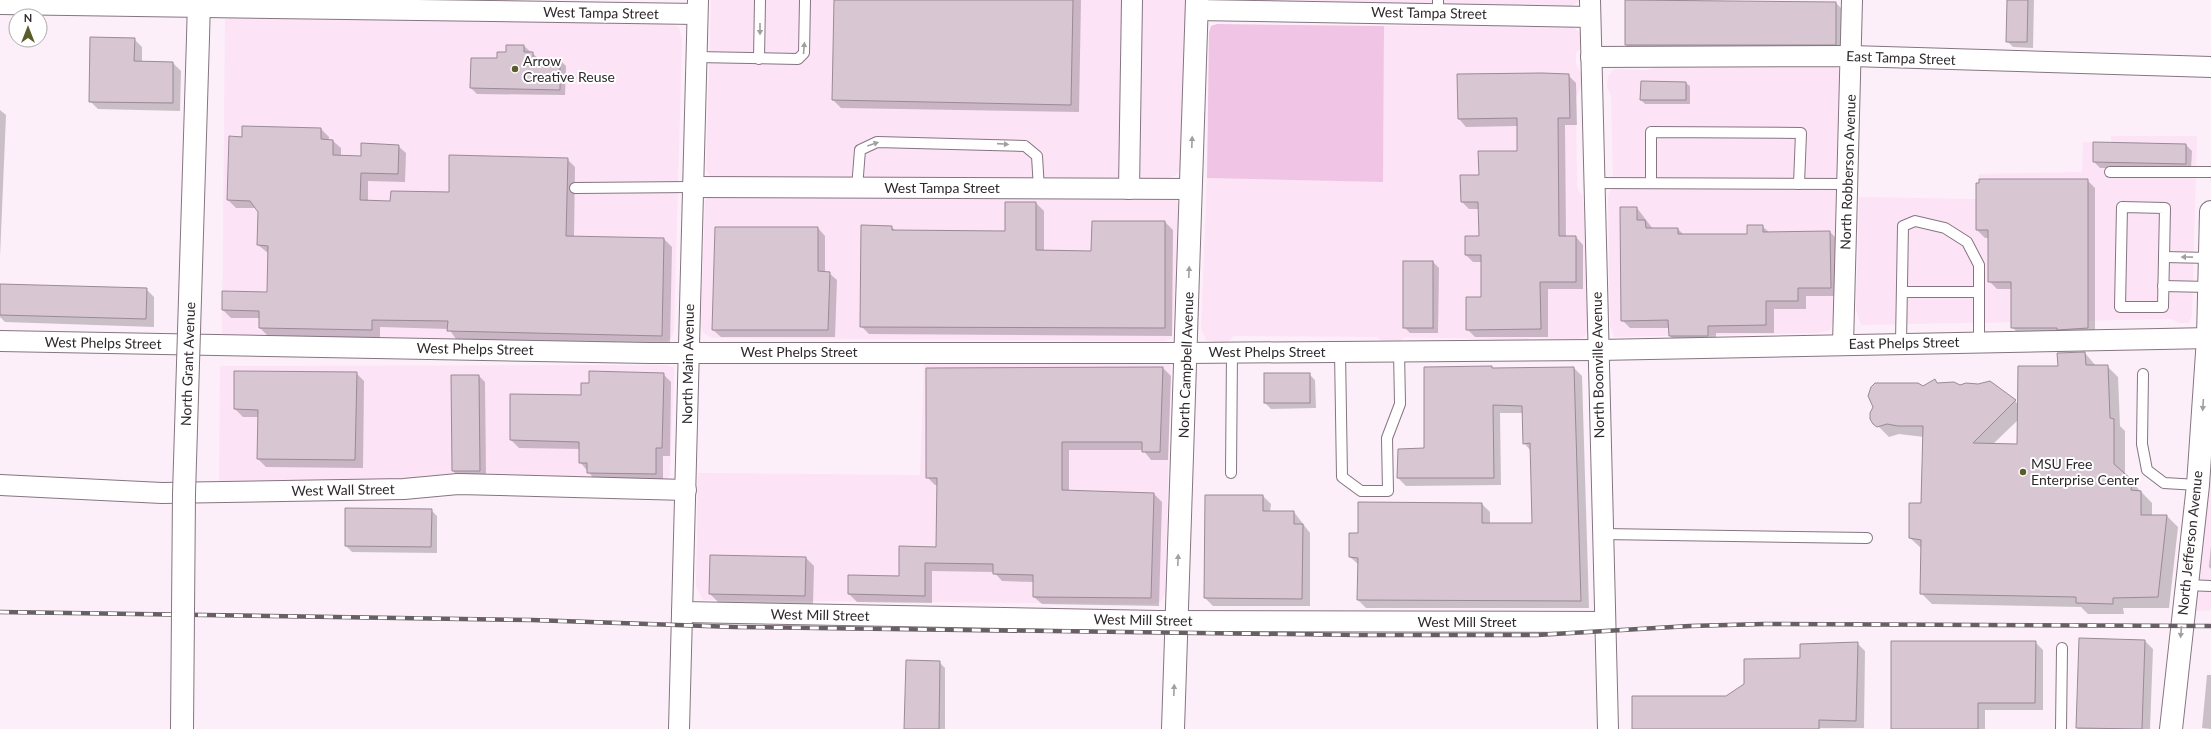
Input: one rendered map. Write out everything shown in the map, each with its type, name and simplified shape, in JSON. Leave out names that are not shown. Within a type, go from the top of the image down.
[{"type":"main road","name":"North Grant Avenue","points":[[182,729],[184,494],[199,4]]},
{"type":"main road","name":"North Campbell Avenue","points":[[1173,729],[1196,5]]},
{"type":"main road","name":"North Jefferson Avenue","points":[[2171,729],[2198,485],[2205,462],[2211,212]]},
{"type":"street","points":[[1129,189],[1132,0]]},
{"type":"street","name":"North Robberson Avenue","points":[[1843,344],[1852,0]]},
{"type":"street","name":"West Tampa Street","points":[[0,4],[698,7]]},
{"type":"street","name":"West Tampa Street","points":[[1196,5],[1590,8]]},
{"type":"street","name":"North Main Avenue","points":[[679,729],[686,490],[692,187],[698,7]]},
{"type":"street","name":"North Boonville Avenue","points":[[1590,8],[1608,729]]},
{"type":"street","name":"East Tampa Street","points":[[1591,57],[1851,56],[2211,67]]},
{"type":"street","name":"West Tampa Street","points":[[692,187],[1191,189]]},
{"type":"street","name":"East Phelps Street","points":[[1598,350],[2209,338]]},
{"type":"street","name":"West Phelps Street","points":[[0,341],[689,352],[1186,353],[1598,350]]},
{"type":"street","name":"West Wall Street","points":[[0,485],[162,493],[404,489],[458,484],[686,490]]},
{"type":"street","name":"West Mill Street","points":[[682,612],[1176,621],[1605,622]]},
{"type":"lane","points":[[759,58],[760,0]]},
{"type":"lane","points":[[696,57],[798,59],[802,57],[804,53],[805,0]]},
{"type":"lane","points":[[1651,182],[1651,132],[1730,132],[1801,133],[1799,184]]},
{"type":"lane","points":[[857,188],[860,150],[877,142],[1025,146],[1037,156],[1039,189]]},
{"type":"lane","points":[[2110,172],[2211,172]]},
{"type":"lane","points":[[1594,183],[1651,182],[1848,184]]},
{"type":"lane","points":[[575,188],[692,187]]},
{"type":"lane","points":[[2122,208],[2165,208],[2164,257],[2163,307],[2120,307],[2122,208]]},
{"type":"lane","points":[[1901,343],[1903,226],[1915,221],[1945,228],[1967,242],[1979,265],[1979,342]]},
{"type":"lane","points":[[2164,257],[2210,258]]},
{"type":"lane","points":[[2163,286],[2209,286]]},
{"type":"lane","points":[[1902,292],[1979,292]]},
{"type":"lane","points":[[1340,351],[1342,477],[1361,491],[1388,491],[1387,438],[1400,404],[1399,351]]},
{"type":"lane","points":[[1232,352],[1232,474]]},
{"type":"lane","points":[[2144,374],[2142,444],[2147,470],[2164,483],[2198,485]]},
{"type":"lane","points":[[1603,534],[1867,538]]},
{"type":"lane","points":[[2186,585],[2211,586]]},
{"type":"lane","points":[[2061,729],[2062,648]]},
{"type":"shaded area","points":[[711,0],[1186,0],[1180,169],[1176,175],[1169,178],[726,181],[716,179],[709,175],[706,169]]},
{"type":"shaded area","points":[[1213,0],[1580,0],[1572,6],[1218,2]]},
{"type":"shaded area","points":[[225,14],[671,24],[679,27],[682,39],[674,331],[671,339],[665,341],[222,337]]},
{"type":"shaded area","points":[[1217,24],[1384,26],[1383,182],[1207,178],[1209,32],[1211,26]]},
{"type":"shaded area","points":[[1384,26],[1568,26],[1573,27],[1581,34],[1582,47],[1576,53],[1576,64],[1582,76],[1582,83],[1576,98],[1577,185],[1578,190],[1583,196],[1588,330],[1584,337],[1579,339],[1530,338],[1523,342],[1499,341],[1494,339],[1405,337],[1399,342],[1383,342],[1377,337],[1234,336],[1226,343],[1206,340],[1201,328],[1207,178],[1383,182]]},
{"type":"shaded area","points":[[1673,63],[1834,66],[1838,68],[1840,75],[1834,321],[1830,330],[1819,333],[1614,337],[1610,325],[1608,198],[1609,192],[1613,189],[1611,95],[1607,87],[1608,76],[1614,69],[1647,70]]},
{"type":"shaded area","points":[[2111,136],[2197,136],[2192,316],[2189,323],[2179,323],[2171,319],[1861,325],[1856,310],[1859,197],[1976,199],[1976,183],[1979,183],[1979,174],[2082,172],[2083,142],[2111,142]]},
{"type":"shaded area","points":[[709,194],[1172,197],[1178,202],[1180,211],[1172,338],[1164,341],[713,338],[703,333],[701,323],[705,201]]},
{"type":"shaded area","points":[[1169,363],[1171,368],[1165,594],[1161,601],[1154,604],[703,600],[696,587],[698,473],[920,475],[924,364]]},
{"type":"shaded area","points":[[667,365],[674,368],[674,376],[670,474],[667,480],[430,475],[392,480],[219,484],[220,366]]},
{"type":"shaded area","points":[[2211,456],[2211,610],[2196,611]]},
{"type":"building","points":[[834,0],[1073,0],[1071,105],[832,100]]},
{"type":"building","points":[[1625,0],[1836,2],[1836,45],[1625,45]]},
{"type":"building","points":[[2007,0],[2028,0],[2027,42],[2006,42]]},
{"type":"building","points":[[90,37],[135,38],[134,61],[173,62],[173,103],[89,102]]},
{"type":"building","points":[[506,45],[524,45],[524,52],[533,52],[533,58],[560,59],[560,90],[470,88],[471,58],[497,58],[497,52],[506,52]]},
{"type":"building","points":[[1457,74],[1569,74],[1570,118],[1558,118],[1559,236],[1576,236],[1576,282],[1540,282],[1541,329],[1466,330],[1466,297],[1481,297],[1481,255],[1465,255],[1465,236],[1479,236],[1478,202],[1461,202],[1460,175],[1479,175],[1478,151],[1517,151],[1517,118],[1458,119]]},
{"type":"building","points":[[1641,81],[1686,82],[1686,100],[1640,100]]},
{"type":"building","points":[[242,126],[321,128],[321,139],[333,140],[333,155],[361,156],[361,143],[399,145],[398,174],[361,173],[360,200],[390,201],[391,191],[449,192],[449,155],[568,158],[566,236],[664,238],[662,336],[447,331],[448,321],[372,320],[372,330],[259,328],[259,311],[222,310],[222,291],[267,292],[268,246],[257,245],[258,212],[250,201],[227,200],[229,136],[242,137]]},
{"type":"building","points":[[2093,142],[2186,144],[2186,164],[2093,162]]},
{"type":"building","points":[[1979,179],[2088,179],[2088,328],[2057,330],[2057,328],[2011,328],[2011,282],[1988,282],[1988,230],[1976,230],[1976,183],[1979,183]]},
{"type":"building","points":[[1005,202],[1036,202],[1036,250],[1091,251],[1092,221],[1165,221],[1165,328],[860,327],[861,225],[892,226],[892,230],[1005,231]]},
{"type":"building","points":[[1620,207],[1637,207],[1637,220],[1645,220],[1646,228],[1678,228],[1678,234],[1747,234],[1747,225],[1763,225],[1763,232],[1830,231],[1831,288],[1798,288],[1798,301],[1766,301],[1766,325],[1708,326],[1708,336],[1669,336],[1668,320],[1621,321]]},
{"type":"building","points":[[715,227],[818,227],[818,271],[830,272],[828,330],[712,330]]},
{"type":"building","points":[[1403,261],[1433,261],[1433,328],[1403,328]]},
{"type":"building","points":[[0,284],[147,288],[146,319],[0,315]]},
{"type":"building","name":"MSU Free Enterprise Center","points":[[2085,352],[2086,365],[2108,365],[2110,418],[2114,419],[2114,464],[2132,480],[2131,490],[2141,491],[2141,515],[2167,515],[2158,597],[2113,598],[2113,604],[2076,603],[2076,597],[1920,594],[1921,540],[1909,538],[1909,503],[1921,503],[1923,426],[1898,426],[1887,424],[1877,427],[1873,424],[1870,419],[1870,413],[1873,407],[1868,396],[1871,387],[1875,383],[1918,383],[1923,386],[1935,379],[1937,383],[1954,382],[1960,385],[1966,383],[1978,384],[1990,381],[2016,400],[1973,443],[2017,444],[2018,366],[2058,366],[2057,353]]},
{"type":"building","points":[[1492,366],[1492,368],[1574,367],[1581,601],[1357,600],[1358,558],[1349,557],[1349,533],[1358,533],[1358,502],[1482,503],[1482,523],[1532,523],[1530,443],[1523,444],[1522,406],[1493,405],[1494,478],[1397,478],[1398,449],[1424,448],[1424,367]]},
{"type":"building","points":[[1163,367],[1160,452],[1142,452],[1142,442],[1062,442],[1062,490],[1154,493],[1151,598],[1033,597],[1033,575],[993,574],[993,564],[925,563],[925,596],[848,594],[848,575],[899,576],[899,546],[936,547],[937,478],[926,478],[926,368]]},
{"type":"building","points":[[234,371],[357,372],[355,460],[257,459],[258,410],[234,409]]},
{"type":"building","points":[[589,371],[664,373],[662,448],[656,448],[656,474],[587,473],[587,463],[579,463],[579,442],[510,440],[510,394],[581,395],[581,383],[589,383]]},
{"type":"building","points":[[1264,373],[1310,373],[1310,403],[1264,403]]},
{"type":"building","points":[[451,375],[479,375],[480,471],[452,471]]},
{"type":"building","points":[[1205,495],[1263,495],[1263,511],[1294,511],[1294,524],[1303,524],[1302,599],[1204,598]]},
{"type":"building","points":[[345,508],[432,509],[431,547],[345,546]]},
{"type":"building","points":[[710,555],[806,557],[805,596],[709,594]]},
{"type":"building","points":[[2079,638],[2145,640],[2142,729],[2076,728]]},
{"type":"building","points":[[1891,641],[2036,641],[2035,703],[1978,703],[1978,729],[1891,729]]},
{"type":"building","points":[[1858,642],[1856,721],[1819,720],[1819,729],[1632,729],[1632,696],[1726,696],[1744,684],[1744,659],[1800,658],[1800,644]]},
{"type":"building","points":[[906,660],[940,661],[939,729],[904,729]]},
{"type":"railway","points":[[0,612],[532,620],[735,627],[1359,635],[1537,635],[1690,626],[1764,624],[2211,626]]},
{"type":"place","name":"Arrow Creative Reuse","points":[[515,69]]},
{"type":"place","name":"MSU Free Enterprise Center","points":[[2023,472]]}]
